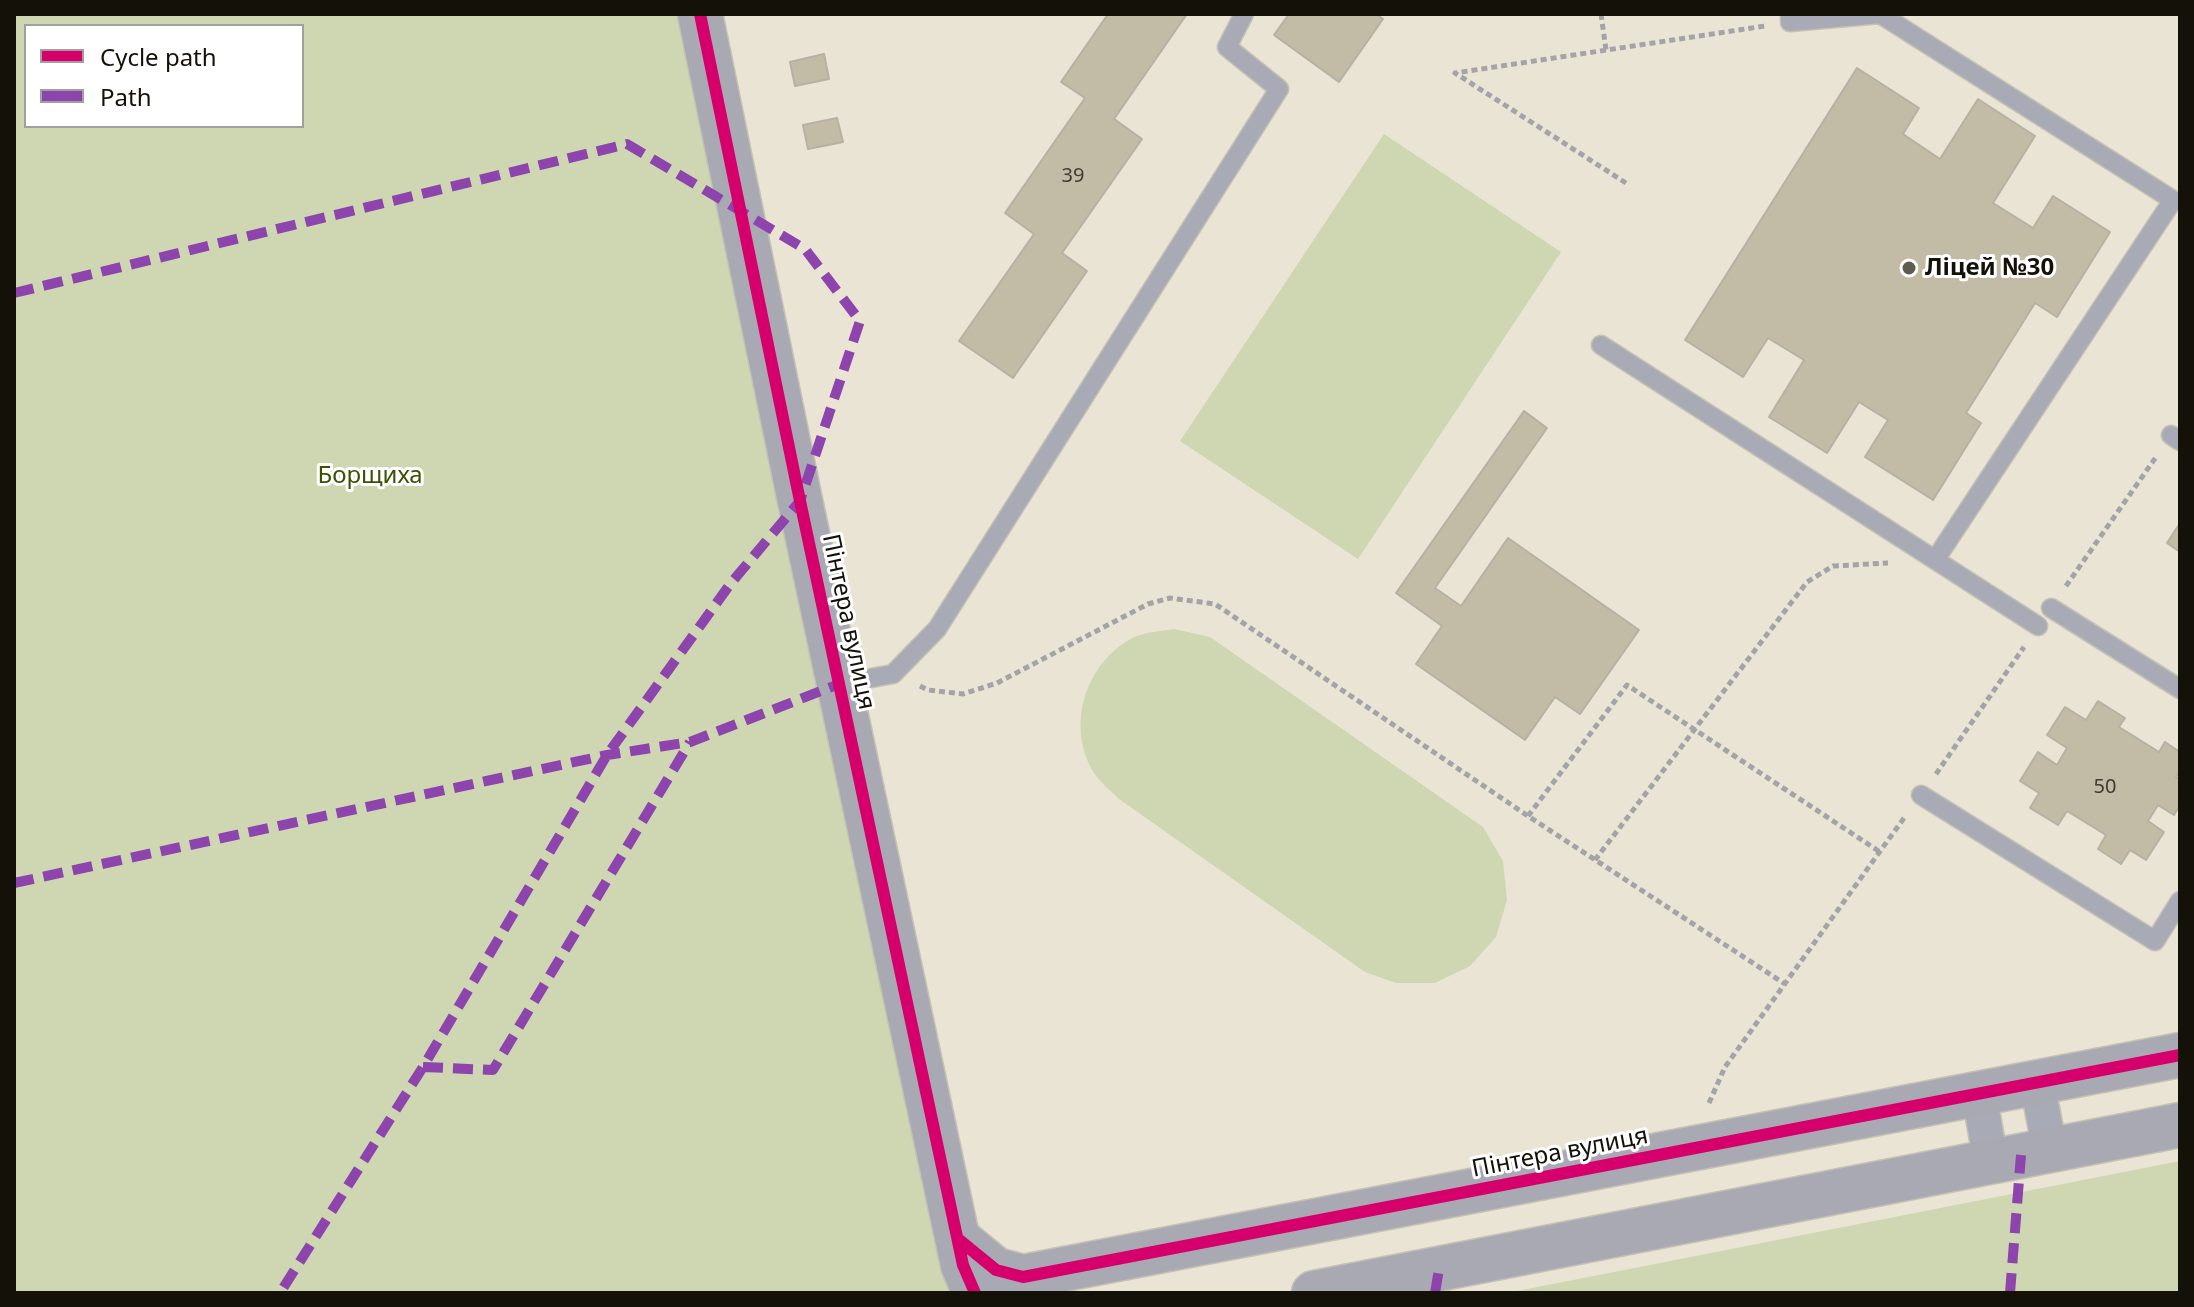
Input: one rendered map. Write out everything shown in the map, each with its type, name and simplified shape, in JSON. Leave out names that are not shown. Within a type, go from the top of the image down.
[{"type":"street","name":"Пінтера вулиця","points":[[700,14],[963,1265],[975,1293]]},
{"type":"street","name":"Пінтера вулиця","points":[[958,1239],[996,1270],[1023,1277],[2180,1055]]},
{"type":"street","points":[[2037,1083],[2050,1150]]},
{"type":"street","points":[[1979,1094],[1991,1162]]},
{"type":"street","points":[[1314,1293],[2180,1125]]},
{"type":"lane","points":[[839,684],[893,674],[937,629],[1279,89],[1227,47],[1244,14]]},
{"type":"lane","points":[[1790,18],[1880,14],[2173,200],[1935,560]]},
{"type":"lane","points":[[1601,345],[2038,626]]},
{"type":"lane","points":[[2051,608],[2180,689]]},
{"type":"lane","points":[[1921,795],[2155,941],[2180,901]]},
{"type":"path","points":[[1601,14],[1606,50]]},
{"type":"path","points":[[1626,183],[1455,73],[1790,18]]},
{"type":"path","points":[[1595,860],[1807,582],[1833,566],[1935,560]]},
{"type":"path","points":[[893,674],[928,690],[963,694],[997,683],[1148,604],[1170,598],[1215,604],[1528,816],[1785,984]]},
{"type":"path","points":[[1528,816],[1627,685],[1880,852]]},
{"type":"green space","name":"Борщиха","points":[[14,14],[700,14],[968,1293],[14,1293]]},
{"type":"green space","points":[[1384,134],[1561,252],[1358,559],[1180,441]]},
{"type":"green space","points":[[1174,629],[1210,637],[1483,827],[1503,861],[1507,900],[1496,937],[1470,966],[1435,983],[1396,983],[1365,972],[1119,799],[1099,780],[1087,758],[1082,738],[1081,718],[1093,678],[1104,661],[1137,636]]},
{"type":"green space","points":[[2180,1161],[2180,1293],[1507,1293]]},
{"type":"building","points":[[1108,14],[1187,14],[1114,119],[1142,139],[1062,253],[1087,271],[1013,378],[959,341],[1034,234],[1005,213],[1085,98],[1061,82]]},
{"type":"building","points":[[1289,14],[1376,14],[1383,19],[1339,82],[1274,35]]},
{"type":"building","points":[[824,54],[829,79],[795,86],[790,62]]},
{"type":"building","name":"Ліцей №30","points":[[1857,68],[1919,108],[1903,134],[1940,159],[1978,99],[2035,136],[1993,203],[2033,228],[2053,196],[2110,232],[2057,317],[2035,303],[1966,413],[1981,423],[1933,500],[1865,457],[1888,420],[1859,402],[1827,453],[1769,417],[1804,360],[1768,338],[1743,377],[1685,340]]},
{"type":"building","points":[[837,118],[843,142],[808,149],[803,125]]},
{"type":"building","points":[[1524,411],[1547,428],[1435,588],[1461,606],[1508,538],[1639,630],[1580,714],[1555,697],[1525,740],[1416,664],[1442,626],[1396,593]]},
{"type":"building","points":[[2180,523],[2180,552],[2167,543]]},
{"type":"building","points":[[2098,701],[2125,718],[2119,727],[2159,752],[2165,742],[2180,752],[2180,770],[2176,777],[2180,780],[2180,805],[2174,815],[2158,805],[2148,821],[2164,832],[2146,860],[2130,850],[2121,864],[2098,849],[2106,835],[2067,811],[2058,825],[2030,808],[2039,793],[2020,781],[2038,752],[2057,765],[2067,748],[2047,735],[2065,707],[2086,720]]},
{"type":"marked path","points":[[14,293],[627,144],[805,249],[860,321],[800,501],[731,583],[607,755],[423,1067],[280,1293]]},
{"type":"marked path","points":[[14,883],[607,755],[690,742],[839,684]]},
{"type":"marked path","points":[[423,1067],[493,1070],[690,742]]},
{"type":"marked path","points":[[2010,1293],[2021,1155]]},
{"type":"marked path","points":[[1435,1293],[1439,1269]]},
{"type":"cycle path","points":[[700,14],[963,1265],[975,1293]]},
{"type":"cycle path","points":[[958,1239],[996,1270],[1023,1277],[2180,1055]]},
{"type":"place","name":"Ліцей №30","points":[[1909,268]]}]
